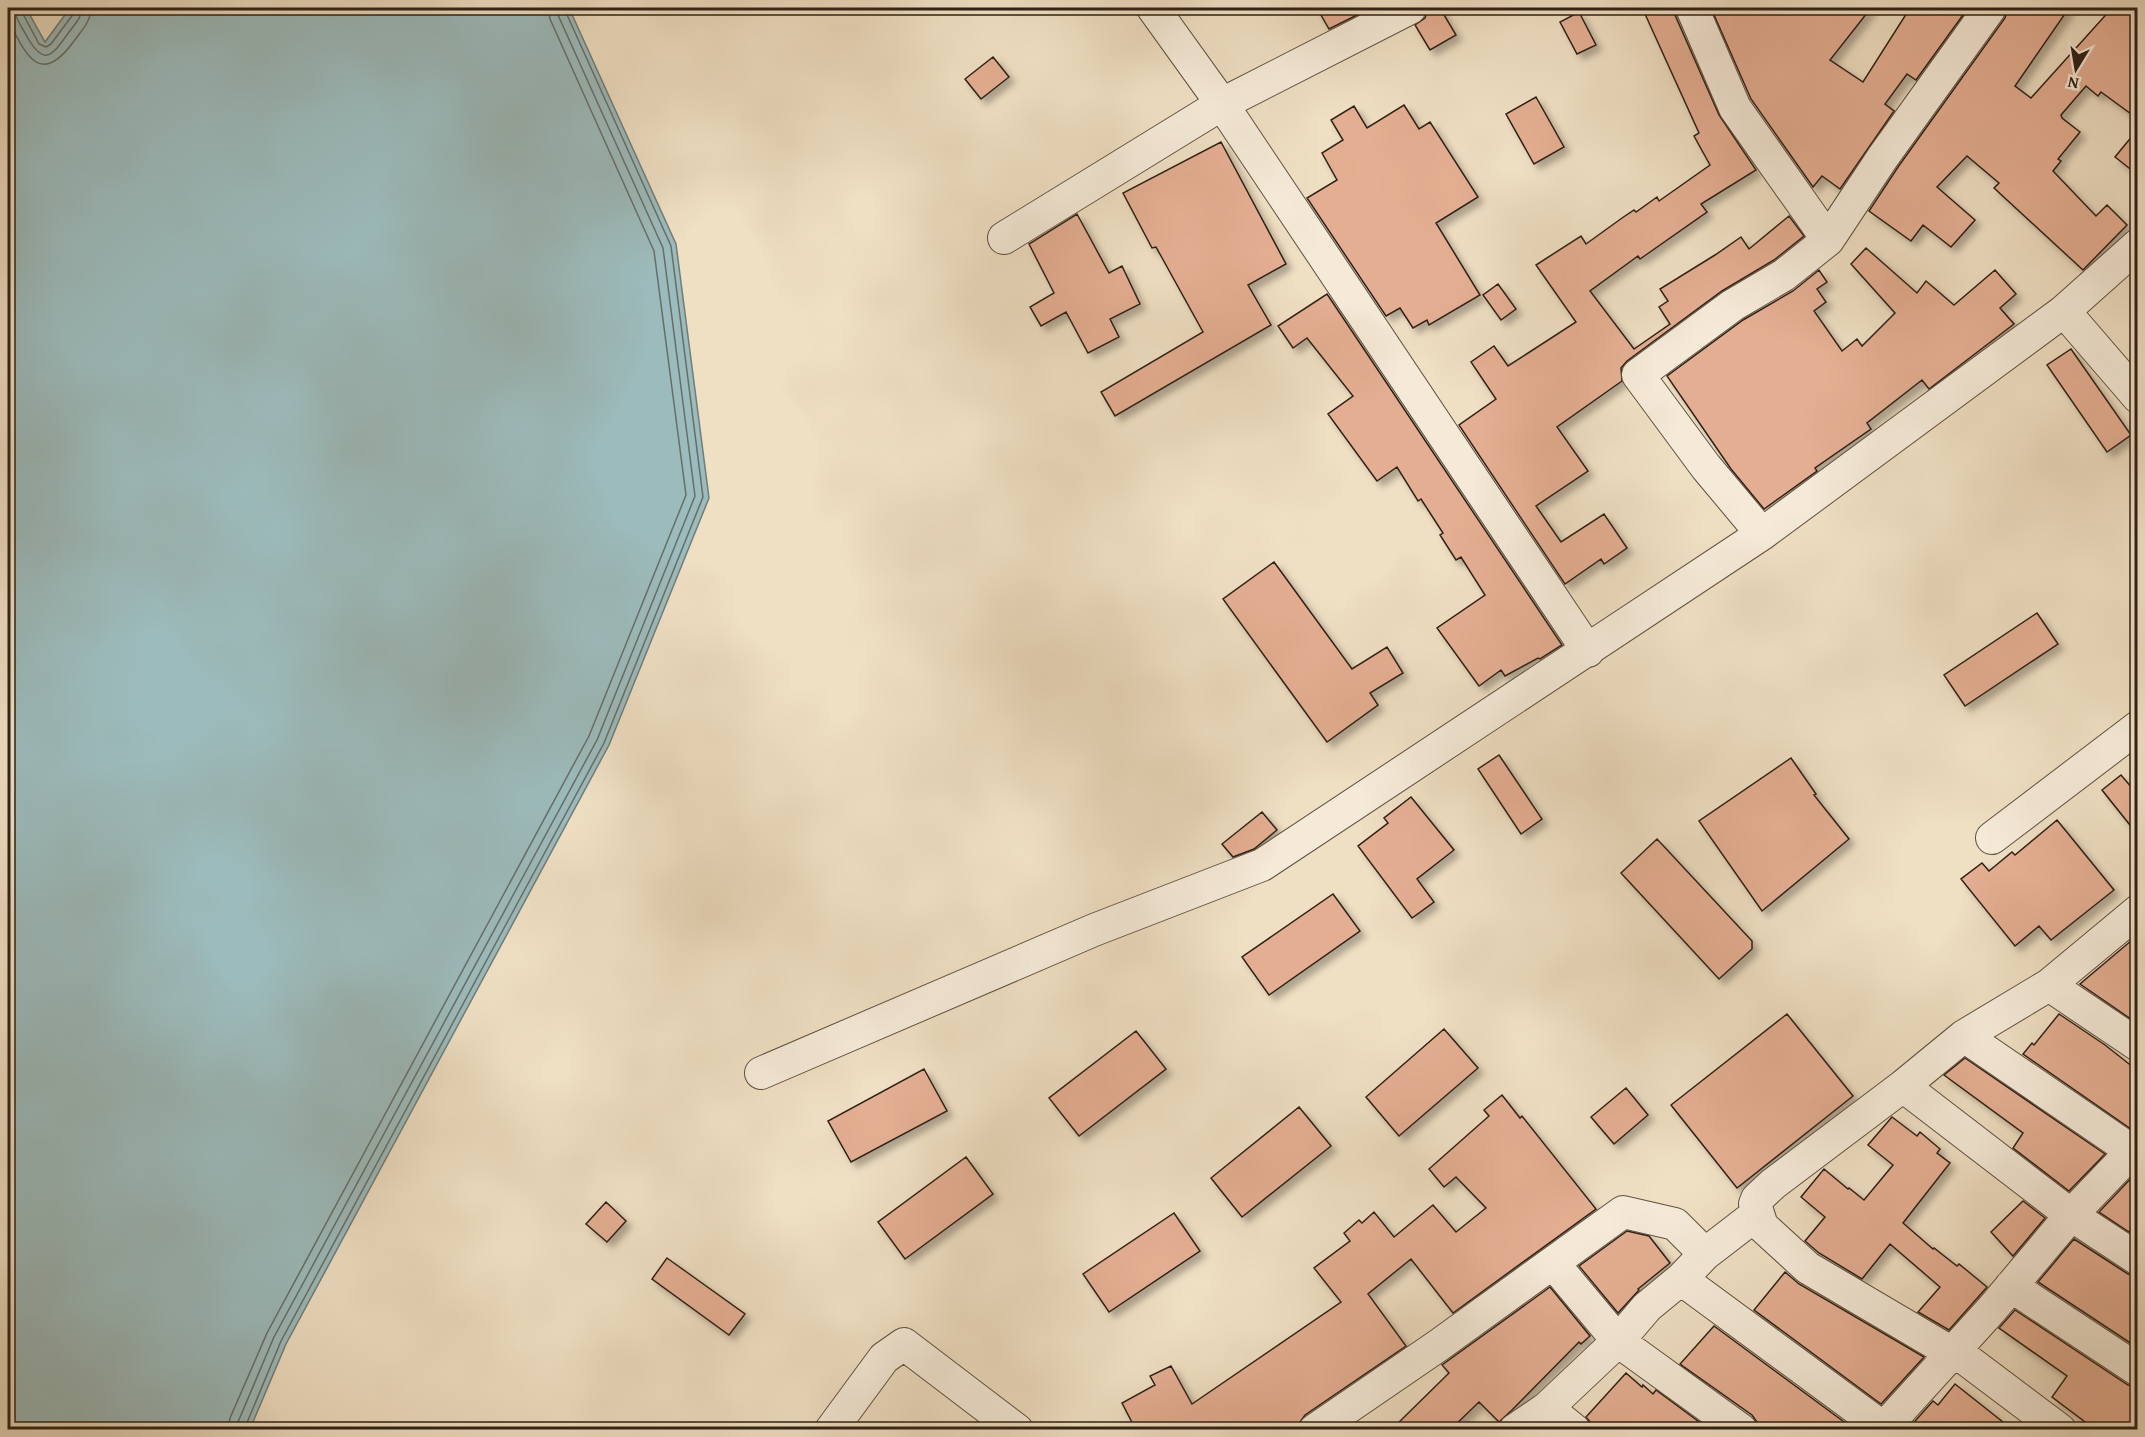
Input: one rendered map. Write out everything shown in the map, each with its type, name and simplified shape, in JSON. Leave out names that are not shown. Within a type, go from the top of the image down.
[{"type":"street","points":[[1153,8],[1222,104],[1588,651]]},
{"type":"street","points":[[1004,238],[1222,104],[1410,8]]},
{"type":"street","points":[[1692,8],[1736,108],[1828,240]]},
{"type":"street","points":[[1762,534],[1706,467],[1638,375],[1733,304],[1784,275],[1828,240],[1883,158],[1990,8]]},
{"type":"street","points":[[761,1073],[1094,930],[1262,865],[1762,534],[2064,311],[2138,245]]},
{"type":"street","points":[[2064,311],[2138,397]]},
{"type":"street","points":[[1992,838],[2138,727]]},
{"type":"street","points":[[2060,1430],[1955,1351],[1952,1353],[1808,1268],[1762,1226],[1755,1204],[1757,1199],[1773,1184],[1903,1086],[1964,1036],[2049,985],[2138,911]]},
{"type":"street","points":[[2049,985],[2138,1045]]},
{"type":"street","points":[[1681,1278],[1884,1429],[2072,1215],[2136,1150],[1964,1036]]},
{"type":"street","points":[[1903,1086],[2072,1215],[2138,1259]]},
{"type":"street","points":[[1315,1430],[1623,1212],[1675,1224],[1705,1254]]},
{"type":"street","points":[[1515,1430],[1547,1408],[1618,1341],[1647,1307],[1705,1254],[1757,1214]]},
{"type":"street","points":[[1553,1263],[1618,1341],[1741,1430]]},
{"type":"street","points":[[2011,1286],[2138,1370]]},
{"type":"street","points":[[831,1430],[884,1358],[904,1344],[1017,1430]]},
{"type":"street","points":[[1547,1408],[1574,1430]]},
{"type":"water","points":[[8,8],[26,8],[45,42],[70,8],[569,8],[676,244],[709,498],[609,745],[286,1344],[250,1429],[8,1429]]},
{"type":"building","points":[[1317,8],[1371,8],[1329,29]]},
{"type":"building","points":[[1428,8],[1440,8],[1456,35],[1430,50],[1415,25],[1425,18]]},
{"type":"building","points":[[1660,8],[1674,8],[1719,115],[1756,170],[1701,204],[1707,212],[1640,259],[1638,256],[1590,291],[1634,349],[1670,324],[1659,307],[1668,301],[1660,289],[1741,237],[1749,249],[1789,216],[1804,236],[1774,260],[1722,291],[1627,361],[1621,368],[1622,381],[1557,427],[1588,471],[1536,506],[1561,542],[1604,514],[1627,548],[1604,564],[1601,559],[1565,584],[1459,425],[1496,399],[1471,362],[1494,346],[1508,366],[1576,322],[1536,265],[1581,236],[1586,244],[1634,210],[1636,212],[1657,197],[1659,201],[1710,165],[1694,136],[1699,133],[1645,14]]},
{"type":"building","points":[[1711,8],[1871,8],[1830,60],[1863,82],[1910,8],[1968,8],[1916,80],[1907,74],[1885,104],[1894,111],[1840,189],[1822,176],[1813,187],[1751,99]]},
{"type":"building","points":[[2008,8],[2069,8],[2015,86],[2031,98],[2112,8],[2127,8],[2138,16],[2138,119],[2101,92],[2098,96],[2086,86],[2061,115],[2080,132],[2058,159],[2061,161],[2053,171],[2096,216],[2107,205],[2127,225],[2083,270],[1994,188],[1999,183],[1967,156],[1937,187],[1975,220],[1951,247],[1923,225],[1911,241],[1869,211],[2005,18]]},
{"type":"building","points":[[1579,12],[1596,45],[1577,54],[1560,22]]},
{"type":"building","points":[[993,57],[1009,77],[981,99],[965,79]]},
{"type":"building","points":[[1536,97],[1564,147],[1534,164],[1506,114]]},
{"type":"building","points":[[1404,105],[1419,129],[1430,122],[1478,197],[1436,223],[1480,295],[1429,325],[1427,320],[1413,328],[1400,308],[1386,316],[1307,198],[1337,180],[1322,153],[1343,140],[1331,120],[1354,106],[1367,128]]},
{"type":"building","points":[[2138,129],[2138,175],[2115,157]]},
{"type":"building","points":[[1221,142],[1286,264],[1248,285],[1271,325],[1115,416],[1101,392],[1203,332],[1156,247],[1152,248],[1123,193]]},
{"type":"building","points":[[1077,214],[1109,273],[1122,266],[1140,304],[1110,319],[1119,337],[1088,353],[1066,312],[1041,326],[1030,307],[1054,293],[1029,244]]},
{"type":"building","points":[[1866,248],[1917,293],[1926,281],[1954,305],[1995,270],[2016,294],[2000,308],[2014,324],[1929,389],[1922,380],[1867,423],[1871,429],[1815,468],[1817,471],[1764,509],[1731,469],[1667,376],[1743,320],[1793,291],[1819,270],[1827,282],[1817,289],[1826,302],[1814,311],[1842,351],[1857,339],[1862,346],[1895,313],[1851,264]]},
{"type":"building","points":[[1498,284],[1516,309],[1501,320],[1483,295]]},
{"type":"building","points":[[1327,294],[1562,645],[1540,659],[1505,676],[1501,670],[1479,686],[1437,628],[1485,595],[1461,557],[1456,560],[1440,535],[1443,533],[1421,499],[1418,501],[1397,467],[1377,481],[1328,414],[1353,396],[1307,338],[1293,348],[1278,326]]},
{"type":"building","points":[[2071,349],[2131,435],[2107,452],[2047,365]]},
{"type":"building","points":[[1274,562],[1352,669],[1387,647],[1403,673],[1370,693],[1378,705],[1327,742],[1223,599]]},
{"type":"building","points":[[2037,613],[2058,644],[1965,706],[1944,675]]},
{"type":"building","points":[[1499,755],[1542,819],[1521,834],[1478,769]]},
{"type":"building","points":[[1791,758],[1816,794],[1814,795],[1849,839],[1762,911],[1699,821]]},
{"type":"building","points":[[2121,775],[2138,795],[2138,835],[2102,790]]},
{"type":"building","points":[[1411,797],[1454,850],[1417,879],[1434,902],[1412,918],[1358,846],[1388,823],[1384,818]]},
{"type":"building","points":[[1262,812],[1277,830],[1254,849],[1233,857],[1222,844]]},
{"type":"building","points":[[2057,820],[2114,890],[2051,940],[2039,926],[2015,946],[1961,879],[1982,863],[1989,871],[2012,852],[2015,855]]},
{"type":"building","points":[[1657,839],[1752,941],[1752,949],[1719,979],[1621,873]]},
{"type":"building","points":[[1333,894],[1360,931],[1269,995],[1242,957]]},
{"type":"building","points":[[2138,935],[2138,1012],[2131,1019],[2080,984]]},
{"type":"building","points":[[1787,1014],[1853,1096],[1737,1188],[1671,1105]]},
{"type":"building","points":[[2059,1014],[2138,1071],[2138,1128],[2131,1129],[2023,1054],[2032,1043],[2034,1045]]},
{"type":"building","points":[[1444,1029],[1478,1068],[1399,1136],[1366,1097]]},
{"type":"building","points":[[1136,1031],[1166,1069],[1079,1136],[1049,1098]]},
{"type":"building","points":[[1965,1058],[2105,1154],[2069,1191],[2013,1148],[2023,1133],[1944,1075]]},
{"type":"building","points":[[924,1069],[947,1111],[851,1162],[828,1121]]},
{"type":"building","points":[[1626,1088],[1648,1115],[1614,1144],[1591,1117]]},
{"type":"building","points":[[1502,1095],[1520,1118],[1522,1116],[1596,1209],[1453,1313],[1411,1259],[1368,1294],[1406,1346],[1305,1415],[1291,1430],[1136,1430],[1122,1403],[1155,1385],[1150,1376],[1171,1366],[1192,1404],[1341,1302],[1314,1268],[1350,1241],[1344,1233],[1359,1220],[1362,1223],[1374,1212],[1394,1237],[1433,1205],[1456,1232],[1486,1208],[1456,1177],[1444,1187],[1429,1169],[1489,1116],[1484,1110]]},
{"type":"building","points":[[1299,1107],[1331,1146],[1242,1217],[1211,1178]]},
{"type":"building","points":[[1892,1117],[1917,1136],[1920,1132],[1940,1149],[1937,1153],[1950,1163],[1903,1223],[1933,1249],[1957,1266],[1959,1264],[1987,1287],[1949,1330],[1918,1312],[1940,1287],[1890,1244],[1862,1279],[1819,1253],[1805,1241],[1825,1217],[1801,1197],[1824,1169],[1864,1200],[1893,1165],[1868,1145]]},
{"type":"building","points":[[966,1157],[993,1194],[905,1259],[878,1222]]},
{"type":"building","points":[[2136,1173],[2138,1220],[2129,1232],[2099,1212]]},
{"type":"building","points":[[2023,1201],[2045,1218],[2013,1256],[1991,1232]]},
{"type":"building","points":[[606,1202],[626,1221],[607,1242],[586,1224]]},
{"type":"building","points":[[1174,1213],[1200,1251],[1109,1312],[1083,1274]]},
{"type":"building","points":[[1627,1231],[1649,1236],[1670,1263],[1638,1289],[1618,1313],[1579,1266]]},
{"type":"building","points":[[2074,1239],[2128,1274],[2138,1277],[2138,1348],[2038,1282]]},
{"type":"building","points":[[667,1258],[745,1314],[729,1335],[652,1279]]},
{"type":"building","points":[[1785,1272],[1799,1284],[1924,1357],[1881,1404],[1754,1310]]},
{"type":"building","points":[[1550,1287],[1590,1336],[1581,1344],[1579,1342],[1499,1422],[1479,1402],[1450,1430],[1391,1430],[1449,1373],[1442,1365]]},
{"type":"building","points":[[2015,1310],[2128,1385],[2138,1388],[2138,1430],[2096,1430],[2052,1397],[2067,1376],[1999,1328]]},
{"type":"building","points":[[1714,1326],[1855,1430],[1759,1430],[1752,1415],[1680,1364]]},
{"type":"building","points":[[1626,1373],[1653,1394],[1656,1390],[1710,1430],[1592,1430],[1591,1423],[1586,1417]]},
{"type":"building","points":[[1955,1384],[2013,1430],[1907,1430],[1933,1401],[1938,1405]]}]
